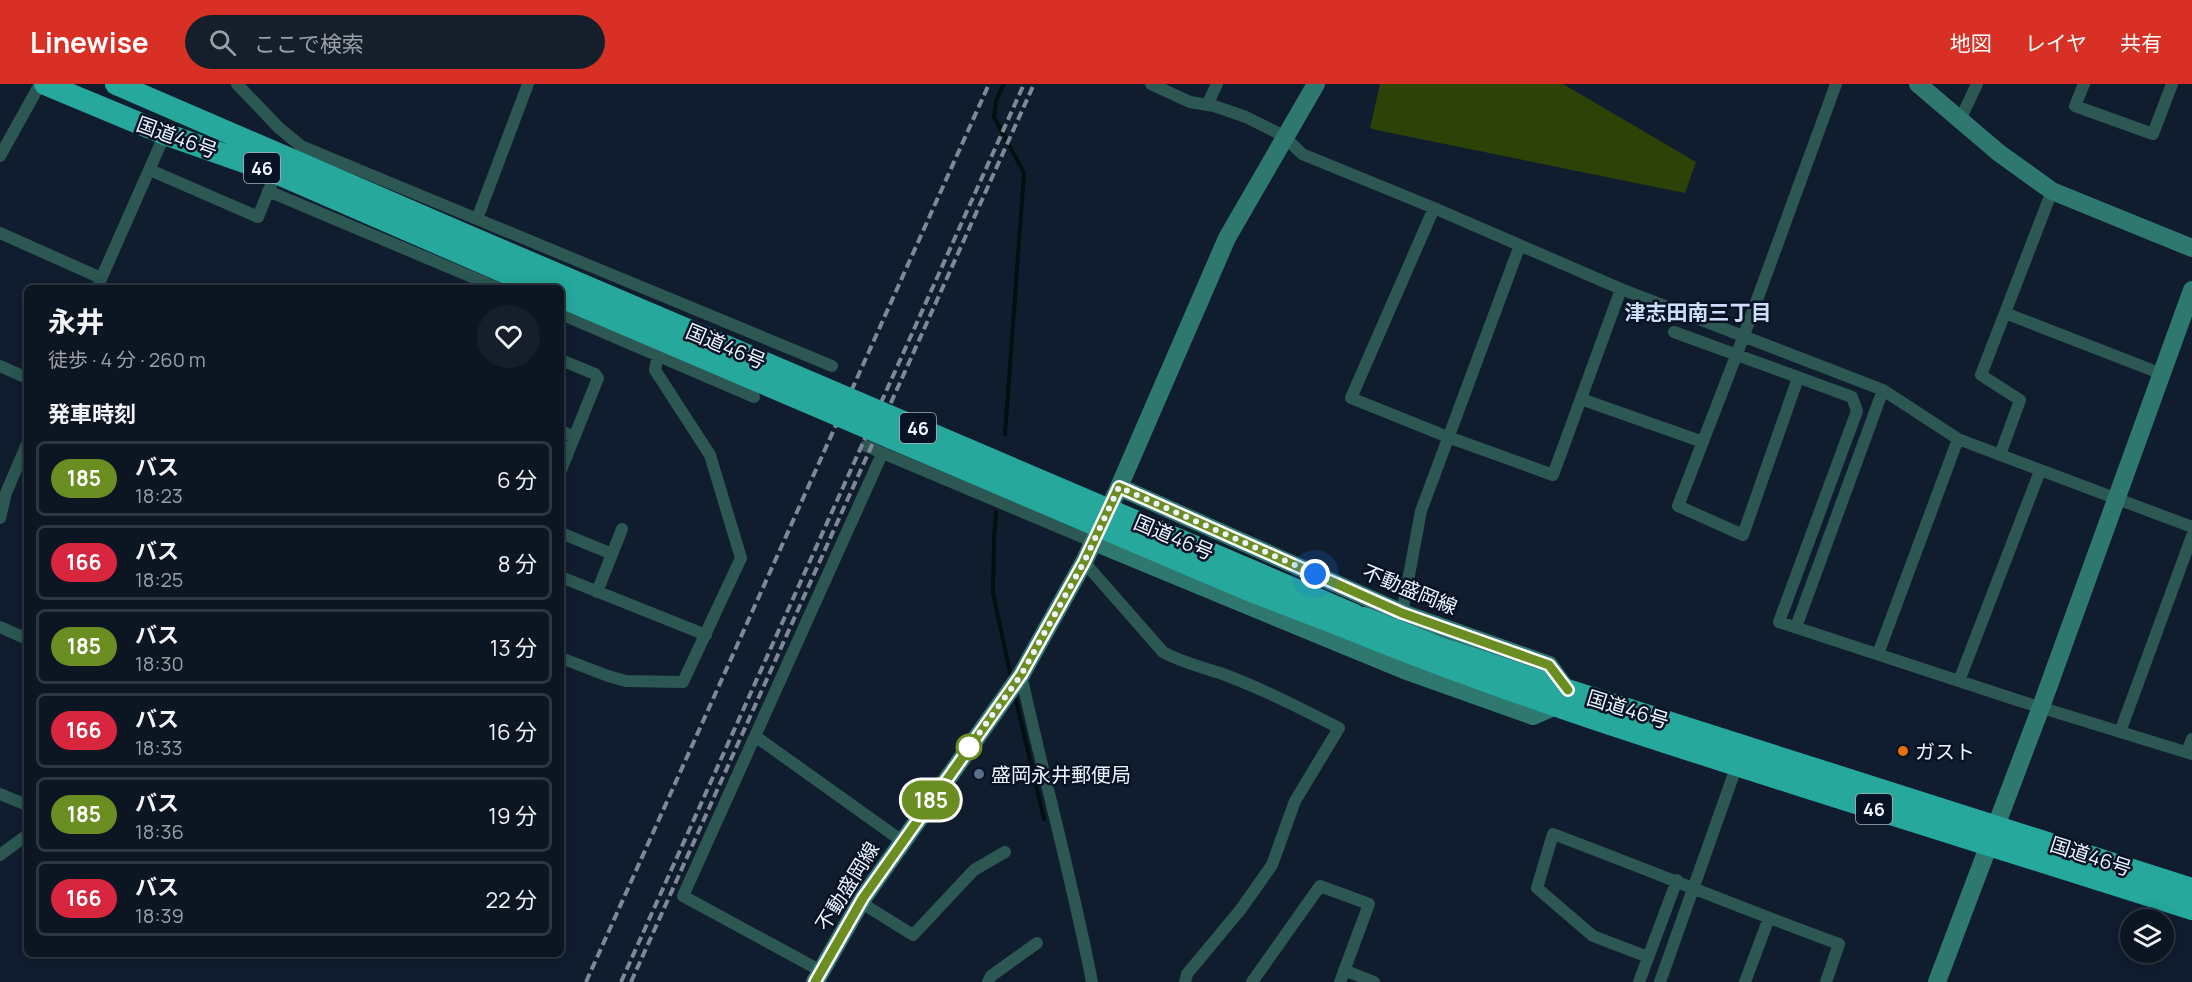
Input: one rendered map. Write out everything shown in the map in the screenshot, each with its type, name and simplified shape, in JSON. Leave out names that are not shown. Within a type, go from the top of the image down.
[{"type":"highway","name":"国道46号","points":[[42,84],[165,134],[278,174],[478,251],[558,285]]},
{"type":"highway","name":"国道46号","points":[[116,84],[278,174]]},
{"type":"highway","name":"国道46号","points":[[478,251],[536,285]]},
{"type":"highway","name":"国道46号","points":[[564,288],[1352,622],[1431,662],[1562,698],[1993,836],[2192,909]]},
{"type":"highway","name":"国道46号","points":[[564,298],[1246,589],[1352,622]]},
{"type":"highway","name":"国道46号","points":[[1562,698],[1737,765],[2192,889]]},
{"type":"main road","points":[[1119,487],[1227,237],[1316,84]]},
{"type":"main road","points":[[1918,84],[1999,153],[2052,191],[2192,248]]},
{"type":"main road","points":[[1937,982],[2041,707],[2192,290]]},
{"type":"main road","name":"不動盛岡線","points":[[818,977],[860,902],[1020,676],[1084,562],[1119,487],[1402,613],[1549,665],[1562,698]]},
{"type":"main road","points":[[1094,542],[1408,672],[1533,716],[1562,698]]},
{"type":"street","points":[[0,156],[42,84]]},
{"type":"street","points":[[237,84],[279,128],[301,146],[832,366]]},
{"type":"street","points":[[477,219],[528,84]]},
{"type":"street","points":[[1151,84],[1190,102],[1246,117],[1284,136],[1302,154],[1621,289],[1743,338],[1883,390],[1958,439],[2192,527]]},
{"type":"street","points":[[1207,105],[1217,84]]},
{"type":"street","points":[[1798,378],[1743,535],[1678,506],[1737,355],[1836,84]]},
{"type":"street","points":[[1960,120],[1977,84]]},
{"type":"street","points":[[2084,84],[2075,106],[2153,134],[2172,84]]},
{"type":"street","points":[[150,170],[258,217],[278,174],[286,140],[279,128]]},
{"type":"street","points":[[0,233],[99,283],[165,134]]},
{"type":"street","points":[[278,174],[492,285]]},
{"type":"street","points":[[2000,455],[2020,400],[1981,375],[2052,191]]},
{"type":"street","points":[[1434,208],[1351,398],[1448,437],[1553,475],[1621,289]]},
{"type":"street","points":[[1402,613],[1421,511],[1520,245]]},
{"type":"street","points":[[2005,313],[2162,374]]},
{"type":"street","points":[[564,315],[754,397]]},
{"type":"street","points":[[1674,332],[1852,397],[1857,411],[1779,622],[2189,753],[2192,738]]},
{"type":"street","points":[[564,659],[626,681],[683,682],[741,558],[710,455],[655,370],[658,354]]},
{"type":"street","points":[[564,361],[595,374],[598,378],[564,462]]},
{"type":"street","points":[[0,366],[24,377]]},
{"type":"street","points":[[1796,627],[1883,390]]},
{"type":"street","points":[[1581,399],[1703,442]]},
{"type":"street","points":[[564,432],[574,437]]},
{"type":"street","points":[[1878,654],[1958,439]]},
{"type":"street","points":[[866,446],[1094,542]]},
{"type":"street","points":[[0,518],[3,492],[24,450]]},
{"type":"street","points":[[818,977],[683,896],[882,454]]},
{"type":"street","points":[[1959,681],[2040,471]]},
{"type":"street","points":[[597,592],[622,529]]},
{"type":"street","points":[[564,534],[612,554]]},
{"type":"street","points":[[2120,732],[2192,537]]},
{"type":"street","points":[[1084,562],[1163,652],[1175,659],[1221,674],[1296,705],[1339,728],[1295,801],[1272,865],[1241,909],[1187,974],[1185,982]]},
{"type":"street","points":[[564,578],[706,635]]},
{"type":"street","points":[[0,627],[24,638]]},
{"type":"street","points":[[1020,676],[1076,898],[1092,982]]},
{"type":"street","points":[[755,736],[902,841]]},
{"type":"street","points":[[1660,982],[1737,765]]},
{"type":"street","points":[[0,794],[24,804]]},
{"type":"street","points":[[1648,957],[1593,936],[1537,888],[1553,834],[1839,944],[1826,982]]},
{"type":"street","points":[[0,855],[24,841]]},
{"type":"street","points":[[860,902],[914,936],[974,870],[1005,852]]},
{"type":"street","points":[[1639,982],[1677,880]]},
{"type":"street","points":[[1252,982],[1320,886],[1369,904],[1342,976],[1374,982]]},
{"type":"street","points":[[1745,982],[1769,918]]},
{"type":"street","points":[[988,982],[992,976],[1037,943]]},
{"type":"green space","points":[[1380,84],[1563,84],[1696,162],[1685,193],[1376,130],[1370,128]]},
{"type":"waterway","points":[[1004,84],[996,101],[994,117],[1024,173],[1005,434]]},
{"type":"waterway","points":[[996,512],[993,593],[1011,677]]},
{"type":"waterway","points":[[1015,696],[1044,819]]},
{"type":"railway","points":[[586,982],[989,84]]},
{"type":"railway","points":[[621,982],[1024,84]]},
{"type":"railway","points":[[631,982],[1034,84]]},
{"type":"bus line","name":"185","points":[[815,982],[863,898],[1021,675],[1084,562],[1119,487],[1402,613],[1549,665],[1568,690]]},
{"type":"place","name":"ガスト","points":[[1903,751]]},
{"type":"place","name":"盛岡永井郵便局","points":[[979,774]]},
{"type":"district","name":"津志田南三丁目","points":[[1698,312]]},
{"type":"route","points":[[969,747],[965,753],[1021,675],[1084,562],[1119,487],[1315,574]]}]
